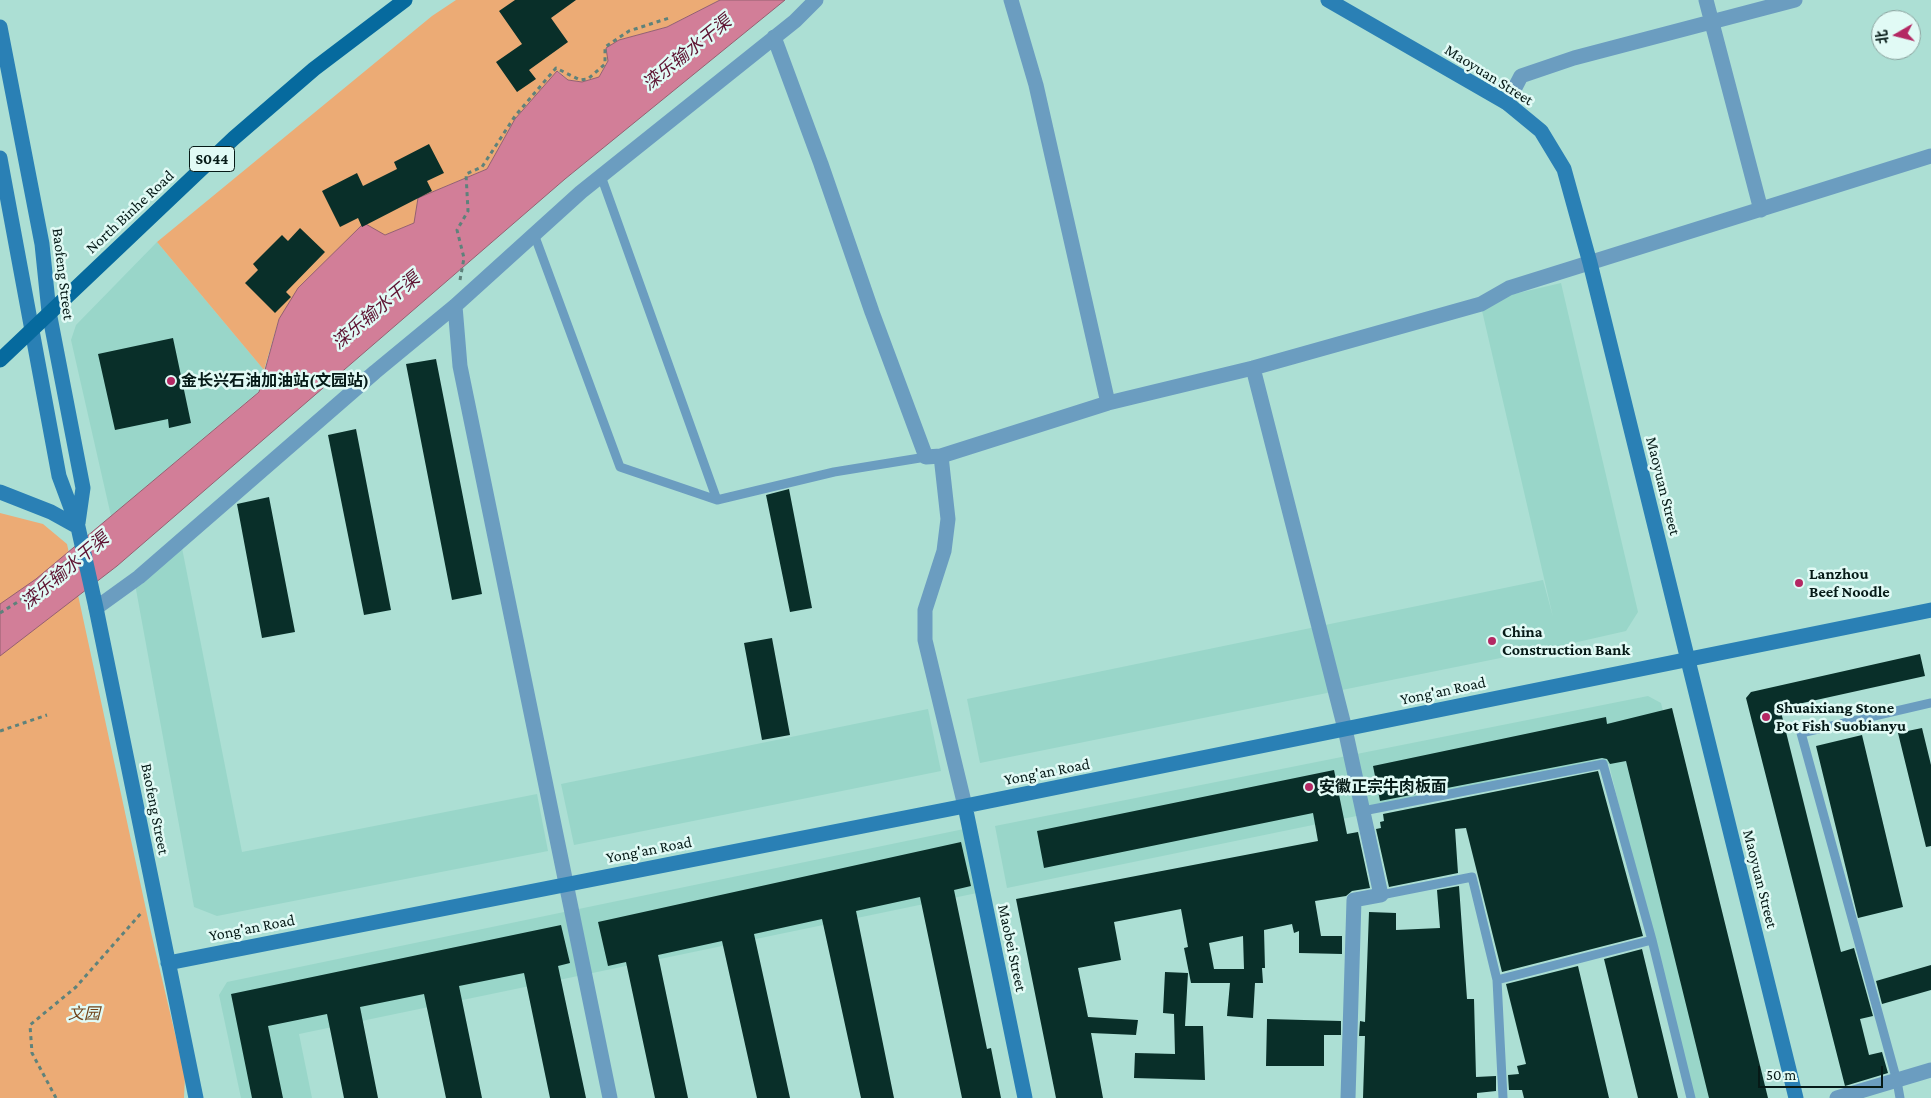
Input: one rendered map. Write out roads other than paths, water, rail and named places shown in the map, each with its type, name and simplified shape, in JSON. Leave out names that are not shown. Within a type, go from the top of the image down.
[{"type":"main road","name":"North Binhe Road","points":[[0,360],[234,138],[314,69],[405,0]]},
{"type":"street","points":[[96,608],[139,577],[375,372],[455,306],[601,176],[774,37],[816,0]]},
{"type":"street","points":[[1010,0],[1036,85],[1108,403]]},
{"type":"street","name":"Maoyuan Street","points":[[1328,0],[1506,103],[1541,131],[1564,169],[1590,263],[1796,1098]]},
{"type":"street","points":[[1706,0],[1761,210]]},
{"type":"street","points":[[1506,103],[1521,76],[1574,58],[1795,0]]},
{"type":"street","name":"Baofeng Street","points":[[0,27],[42,244],[49,312],[83,488],[78,527]]},
{"type":"street","points":[[774,37],[821,164],[872,312],[934,457],[948,520],[944,551],[925,610],[925,640],[965,806]]},
{"type":"street","points":[[934,457],[1108,403],[1254,368],[1481,304],[1509,288],[1931,156]]},
{"type":"street","name":"Baofeng Street","points":[[0,158],[18,248],[30,331],[59,476],[78,527],[96,608],[196,1098]]},
{"type":"street","points":[[455,306],[460,366],[610,1098]]},
{"type":"street","points":[[1254,368],[1345,729],[1381,895],[1354,900],[1348,1098]]},
{"type":"street","points":[[0,492],[51,512],[78,527]]},
{"type":"street","name":"Yong'an Road","points":[[168,963],[965,806],[1931,610]]},
{"type":"street","name":"Maobei Street","points":[[965,806],[1025,1098]]},
{"type":"street","points":[[1838,1098],[1931,1070]]},
{"type":"lane","points":[[601,176],[717,500]]},
{"type":"lane","points":[[534,234],[620,467],[717,500],[834,472],[934,457]]},
{"type":"lane","points":[[1900,1098],[1897,1081],[1801,733],[1931,703]]},
{"type":"lane","points":[[1363,811],[1603,764],[1652,940],[1691,1098]]},
{"type":"lane","points":[[1381,895],[1472,877],[1497,980],[1504,1098]]},
{"type":"lane","points":[[1497,980],[1652,940]]},
{"type":"water","name":"滦乐输水干渠","points":[[720,0],[785,0],[565,179],[117,566],[0,656],[0,604],[36,579],[259,392],[279,319],[298,288],[364,223],[385,235],[414,223],[418,198],[487,169],[515,119],[557,71],[568,80],[582,82],[599,77],[608,61],[606,48],[619,40],[667,27]]},
{"type":"place","name":"金长兴石油加油站(文园站)","points":[[171,381]]},
{"type":"place","name":"Lanzhou Beef Noodle","points":[[1799,583]]},
{"type":"place","name":"China Construction Bank","points":[[1492,641]]},
{"type":"place","name":"Shuaixiang Stone Pot Fish Suobianyu","points":[[1766,717]]},
{"type":"place","name":"安徽正宗牛肉板面","points":[[1309,787]]},
{"type":"park label","name":"文园","points":[[84,1014]]}]
